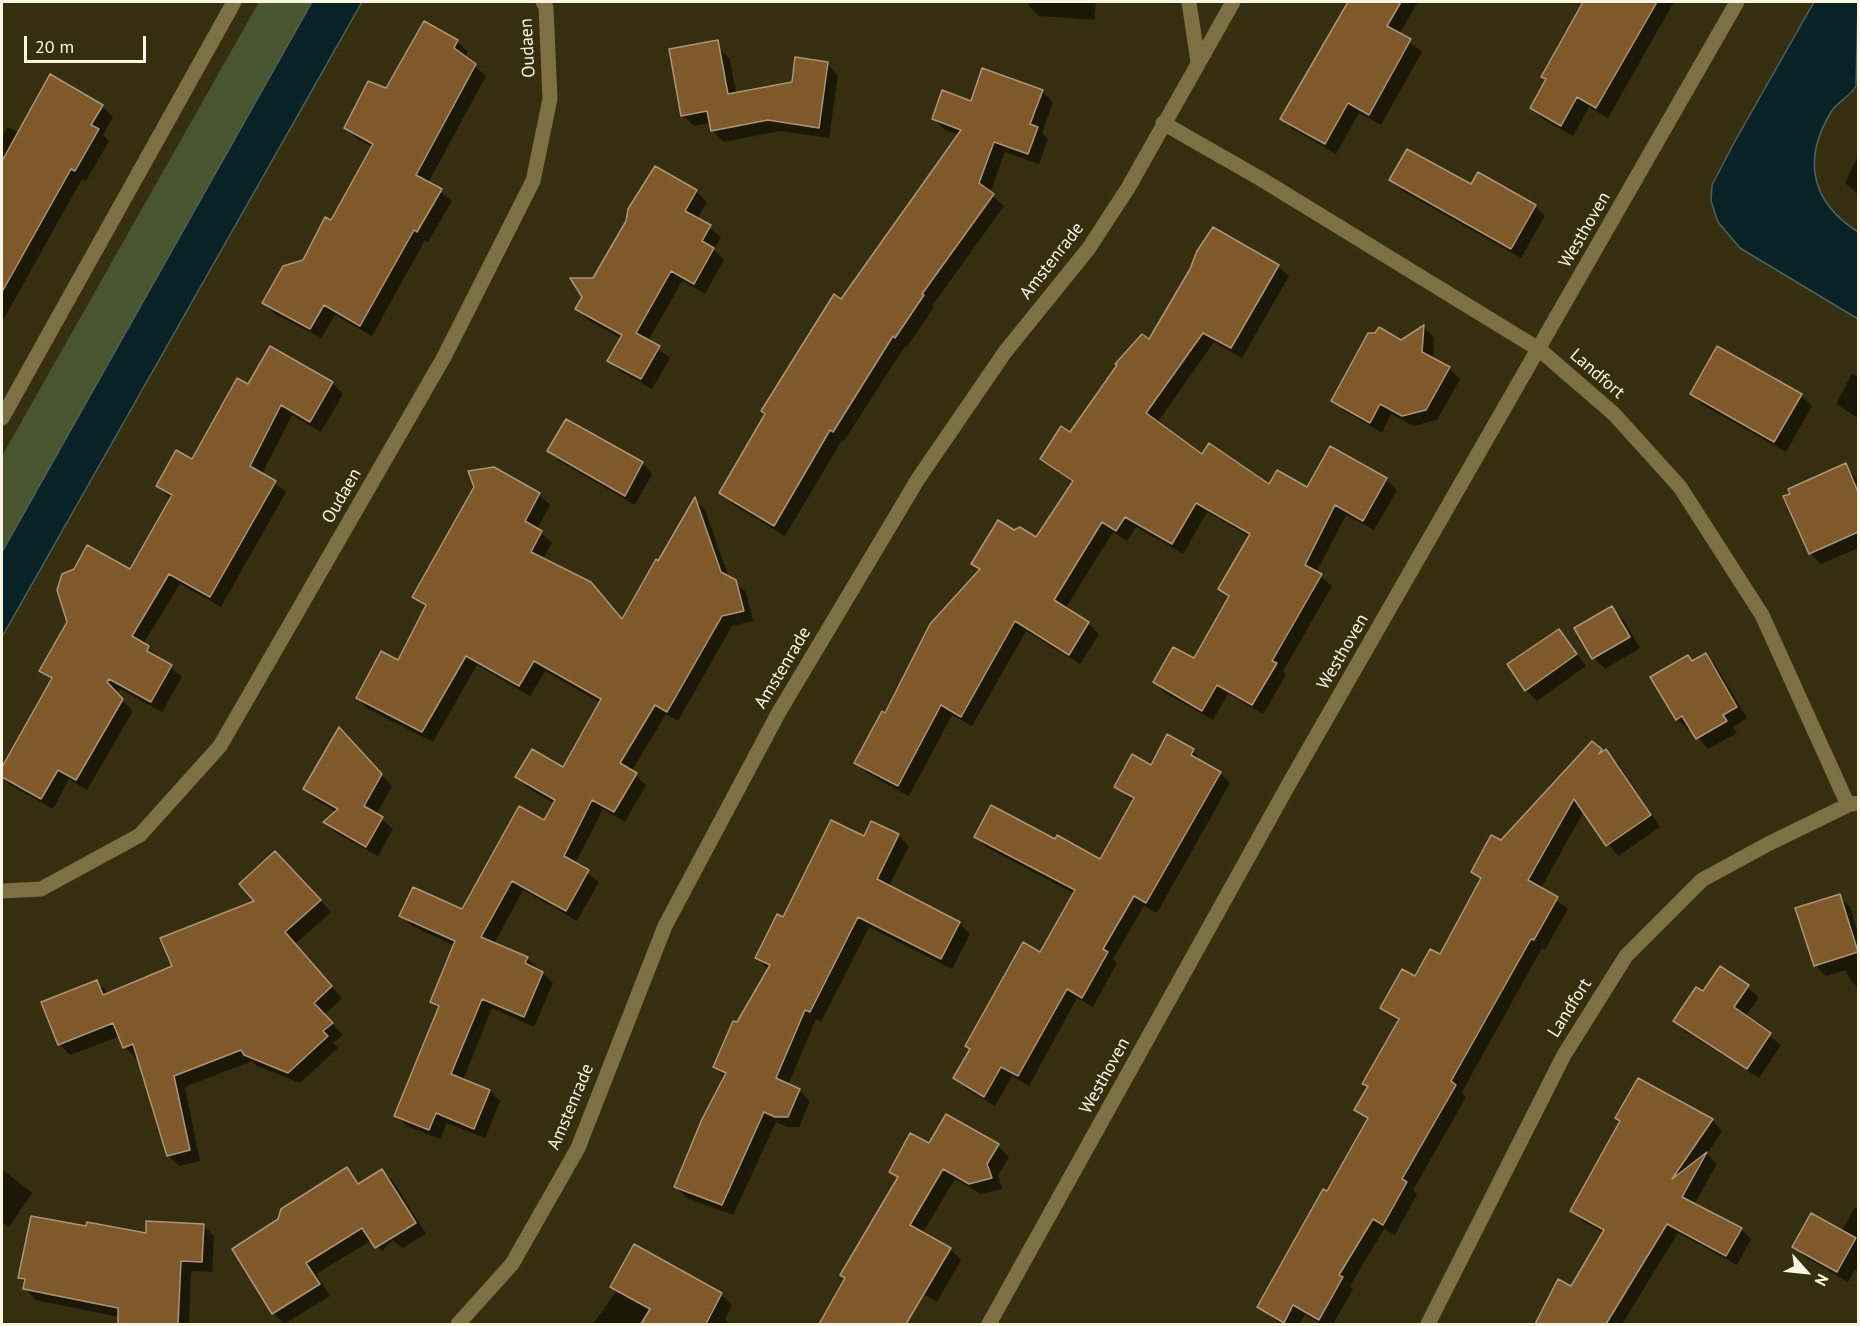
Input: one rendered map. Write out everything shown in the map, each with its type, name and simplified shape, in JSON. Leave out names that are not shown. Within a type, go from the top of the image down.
[{"type":"street","points":[[2,418],[234,2]]},
{"type":"street","name":"Oudaen","points":[[2,891],[41,889],[140,835],[220,746],[444,357],[533,181],[550,99],[546,7],[543,2]]},
{"type":"street","points":[[1189,2],[1198,62]]},
{"type":"street","name":"Amstenrade","points":[[458,1324],[512,1264],[578,1148],[665,926],[778,712],[918,479],[1005,352],[1089,248],[1128,188],[1233,2]]},
{"type":"street","name":"Westhoven","points":[[989,1324],[1290,782],[1540,350],[1737,2]]},
{"type":"street","name":"Landfort","points":[[1163,123],[1271,185],[1540,350],[1614,414],[1680,487],[1762,615],[1853,804],[1768,844],[1702,880],[1626,956],[1564,1055],[1428,1324]]},
{"type":"green space","points":[[259,2],[312,2],[2,552],[2,456]]},
{"type":"water","points":[[312,2],[362,2],[2,637],[2,552]]},
{"type":"water","points":[[1814,2],[1858,2],[1856,86],[1831,112],[1816,147],[1814,163],[1821,194],[1842,220],[1858,232],[1858,319],[1740,248],[1718,222],[1711,201],[1712,185]]},
{"type":"building","points":[[1348,2],[1401,2],[1387,26],[1411,39],[1369,115],[1348,103],[1325,144],[1280,119]]},
{"type":"building","points":[[1583,2],[1657,2],[1596,108],[1577,97],[1561,126],[1530,108],[1546,79],[1541,77]]},
{"type":"building","points":[[424,21],[458,40],[454,48],[476,64],[416,175],[442,189],[417,232],[414,230],[360,326],[324,305],[310,329],[262,303],[283,266],[303,260],[325,217],[331,220],[373,144],[344,128],[368,81],[386,88]]},
{"type":"building","points":[[718,40],[728,94],[792,82],[795,57],[828,62],[819,128],[768,120],[711,131],[707,111],[681,116],[669,49]]},
{"type":"building","points":[[982,68],[1043,90],[1030,124],[1038,127],[1028,154],[994,142],[979,183],[994,194],[922,294],[924,295],[895,338],[893,336],[833,432],[830,430],[774,526],[719,493],[765,414],[761,411],[834,294],[841,299],[961,130],[932,119],[942,90],[971,101]]},
{"type":"building","points":[[50,74],[103,105],[91,125],[99,129],[75,171],[71,169],[2,292],[2,161]]},
{"type":"building","points":[[1407,149],[1471,184],[1478,172],[1536,205],[1511,249],[1389,180]]},
{"type":"building","points":[[655,166],[697,190],[685,211],[711,225],[702,241],[714,248],[694,284],[671,271],[636,333],[660,346],[641,379],[607,361],[622,335],[575,309],[582,297],[570,278],[593,278],[626,221],[628,209]]},
{"type":"building","points":[[1213,227],[1279,265],[1231,348],[1203,333],[1146,413],[1202,454],[1209,443],[1269,484],[1277,470],[1307,487],[1330,446],[1387,478],[1363,521],[1335,505],[1305,565],[1322,574],[1272,661],[1277,663],[1252,705],[1217,685],[1202,711],[1153,682],[1173,647],[1194,658],[1229,596],[1218,589],[1250,534],[1196,503],[1172,544],[1125,517],[1116,531],[1102,522],[1054,600],[1089,622],[1069,655],[1015,621],[961,717],[941,705],[898,786],[854,763],[882,711],[885,713],[930,624],[980,569],[971,564],[998,520],[1014,530],[1020,527],[1036,537],[1073,481],[1040,459],[1061,426],[1070,432],[1117,365],[1115,364],[1142,334],[1149,339],[1190,269],[1197,251]]},
{"type":"building","points":[[1424,325],[1422,352],[1450,367],[1426,410],[1402,416],[1380,404],[1370,423],[1331,401],[1368,333],[1375,333],[1379,327],[1401,340]]},
{"type":"building","points":[[270,346],[333,382],[310,422],[281,405],[250,466],[276,481],[210,597],[169,574],[132,636],[149,646],[147,651],[172,665],[151,702],[109,679],[107,682],[123,699],[76,780],[58,770],[41,799],[2,777],[2,767],[52,678],[39,671],[67,622],[57,590],[62,574],[74,569],[87,545],[130,569],[172,495],[156,486],[176,450],[192,459],[237,378],[248,384]]},
{"type":"building","points":[[1717,346],[1802,394],[1774,442],[1690,394]]},
{"type":"building","points":[[566,419],[643,462],[625,496],[547,451]]},
{"type":"building","points":[[1846,463],[1858,492],[1858,532],[1809,554],[1783,496],[1790,494],[1788,489]]},
{"type":"building","points":[[494,467],[540,493],[525,521],[542,531],[531,552],[591,582],[622,619],[695,497],[721,572],[736,580],[744,611],[722,616],[667,712],[655,705],[620,763],[637,773],[614,812],[592,800],[564,856],[589,870],[566,911],[512,881],[481,937],[528,957],[525,963],[543,972],[524,1017],[482,999],[451,1074],[490,1090],[474,1129],[436,1113],[429,1130],[394,1116],[439,1006],[430,1002],[455,941],[399,916],[413,887],[462,909],[519,806],[544,820],[555,800],[515,777],[532,749],[563,767],[601,699],[534,661],[519,686],[466,656],[422,732],[356,698],[381,651],[398,660],[426,605],[412,597],[474,487],[468,471]]},
{"type":"building","points":[[1612,606],[1630,637],[1592,659],[1574,628]]},
{"type":"building","points":[[1559,629],[1577,654],[1525,691],[1507,664]]},
{"type":"building","points":[[1706,653],[1737,707],[1723,715],[1727,721],[1696,739],[1682,716],[1676,720],[1650,677],[1688,655],[1692,661]]},
{"type":"building","points":[[339,727],[382,774],[364,806],[383,817],[366,847],[323,822],[338,809],[303,789]]},
{"type":"building","points":[[1167,734],[1194,749],[1191,755],[1221,772],[1146,903],[1134,896],[1103,949],[1108,952],[1082,998],[1067,989],[1018,1076],[1001,1067],[984,1097],[953,1078],[970,1049],[965,1046],[1023,942],[1040,952],[1075,890],[974,837],[991,805],[1055,839],[1057,835],[1100,859],[1134,798],[1114,787],[1132,754],[1151,765]]},
{"type":"building","points":[[1592,741],[1602,749],[1599,754],[1606,749],[1651,815],[1606,846],[1574,799],[1528,880],[1558,897],[1534,940],[1531,939],[1451,1081],[1456,1085],[1402,1179],[1407,1182],[1383,1225],[1373,1219],[1339,1275],[1343,1277],[1319,1320],[1293,1305],[1284,1323],[1257,1307],[1323,1189],[1327,1191],[1368,1118],[1354,1110],[1368,1086],[1362,1084],[1399,1019],[1380,1008],[1402,969],[1415,976],[1430,949],[1440,954],[1481,878],[1471,872],[1491,835],[1501,840]]},
{"type":"building","points":[[831,820],[864,836],[871,821],[899,834],[877,879],[960,922],[941,959],[858,917],[810,1012],[805,1010],[776,1078],[800,1089],[788,1117],[775,1117],[764,1112],[722,1205],[674,1187],[702,1119],[726,1073],[713,1067],[733,1021],[737,1022],[770,965],[755,958],[777,914],[783,917]]},
{"type":"building","points":[[275,851],[321,900],[285,932],[332,986],[314,1003],[333,1023],[323,1031],[328,1036],[288,1073],[244,1055],[241,1050],[174,1076],[190,1150],[167,1156],[133,1044],[123,1048],[113,1023],[58,1045],[41,1002],[97,980],[103,995],[172,966],[160,938],[254,901],[239,884]]},
{"type":"building","points":[[1840,894],[1858,952],[1814,966],[1795,908]]},
{"type":"building","points":[[1720,966],[1749,985],[1734,1007],[1771,1033],[1747,1069],[1673,1021],[1696,987],[1703,991]]},
{"type":"building","points":[[1638,1078],[1713,1119],[1672,1179],[1707,1152],[1682,1197],[1742,1228],[1726,1256],[1667,1224],[1606,1324],[1535,1324],[1558,1279],[1571,1286],[1604,1230],[1570,1211],[1620,1121],[1615,1118]]},
{"type":"building","points":[[946,1114],[999,1144],[987,1164],[992,1178],[969,1184],[943,1169],[910,1225],[951,1248],[906,1324],[819,1324],[845,1278],[840,1275],[898,1177],[889,1172],[910,1133],[929,1143]]},
{"type":"building","points":[[347,1167],[358,1184],[382,1169],[416,1223],[375,1248],[362,1228],[306,1263],[320,1284],[272,1314],[232,1249],[278,1219],[281,1209]]},
{"type":"building","points":[[1811,1213],[1856,1238],[1837,1272],[1792,1247]]},
{"type":"building","points":[[31,1216],[86,1226],[87,1222],[146,1233],[146,1221],[204,1224],[202,1262],[181,1261],[178,1324],[118,1324],[118,1308],[23,1289],[25,1279],[18,1278]]},
{"type":"building","points":[[634,1244],[722,1293],[706,1324],[641,1324],[650,1309],[610,1287]]}]
